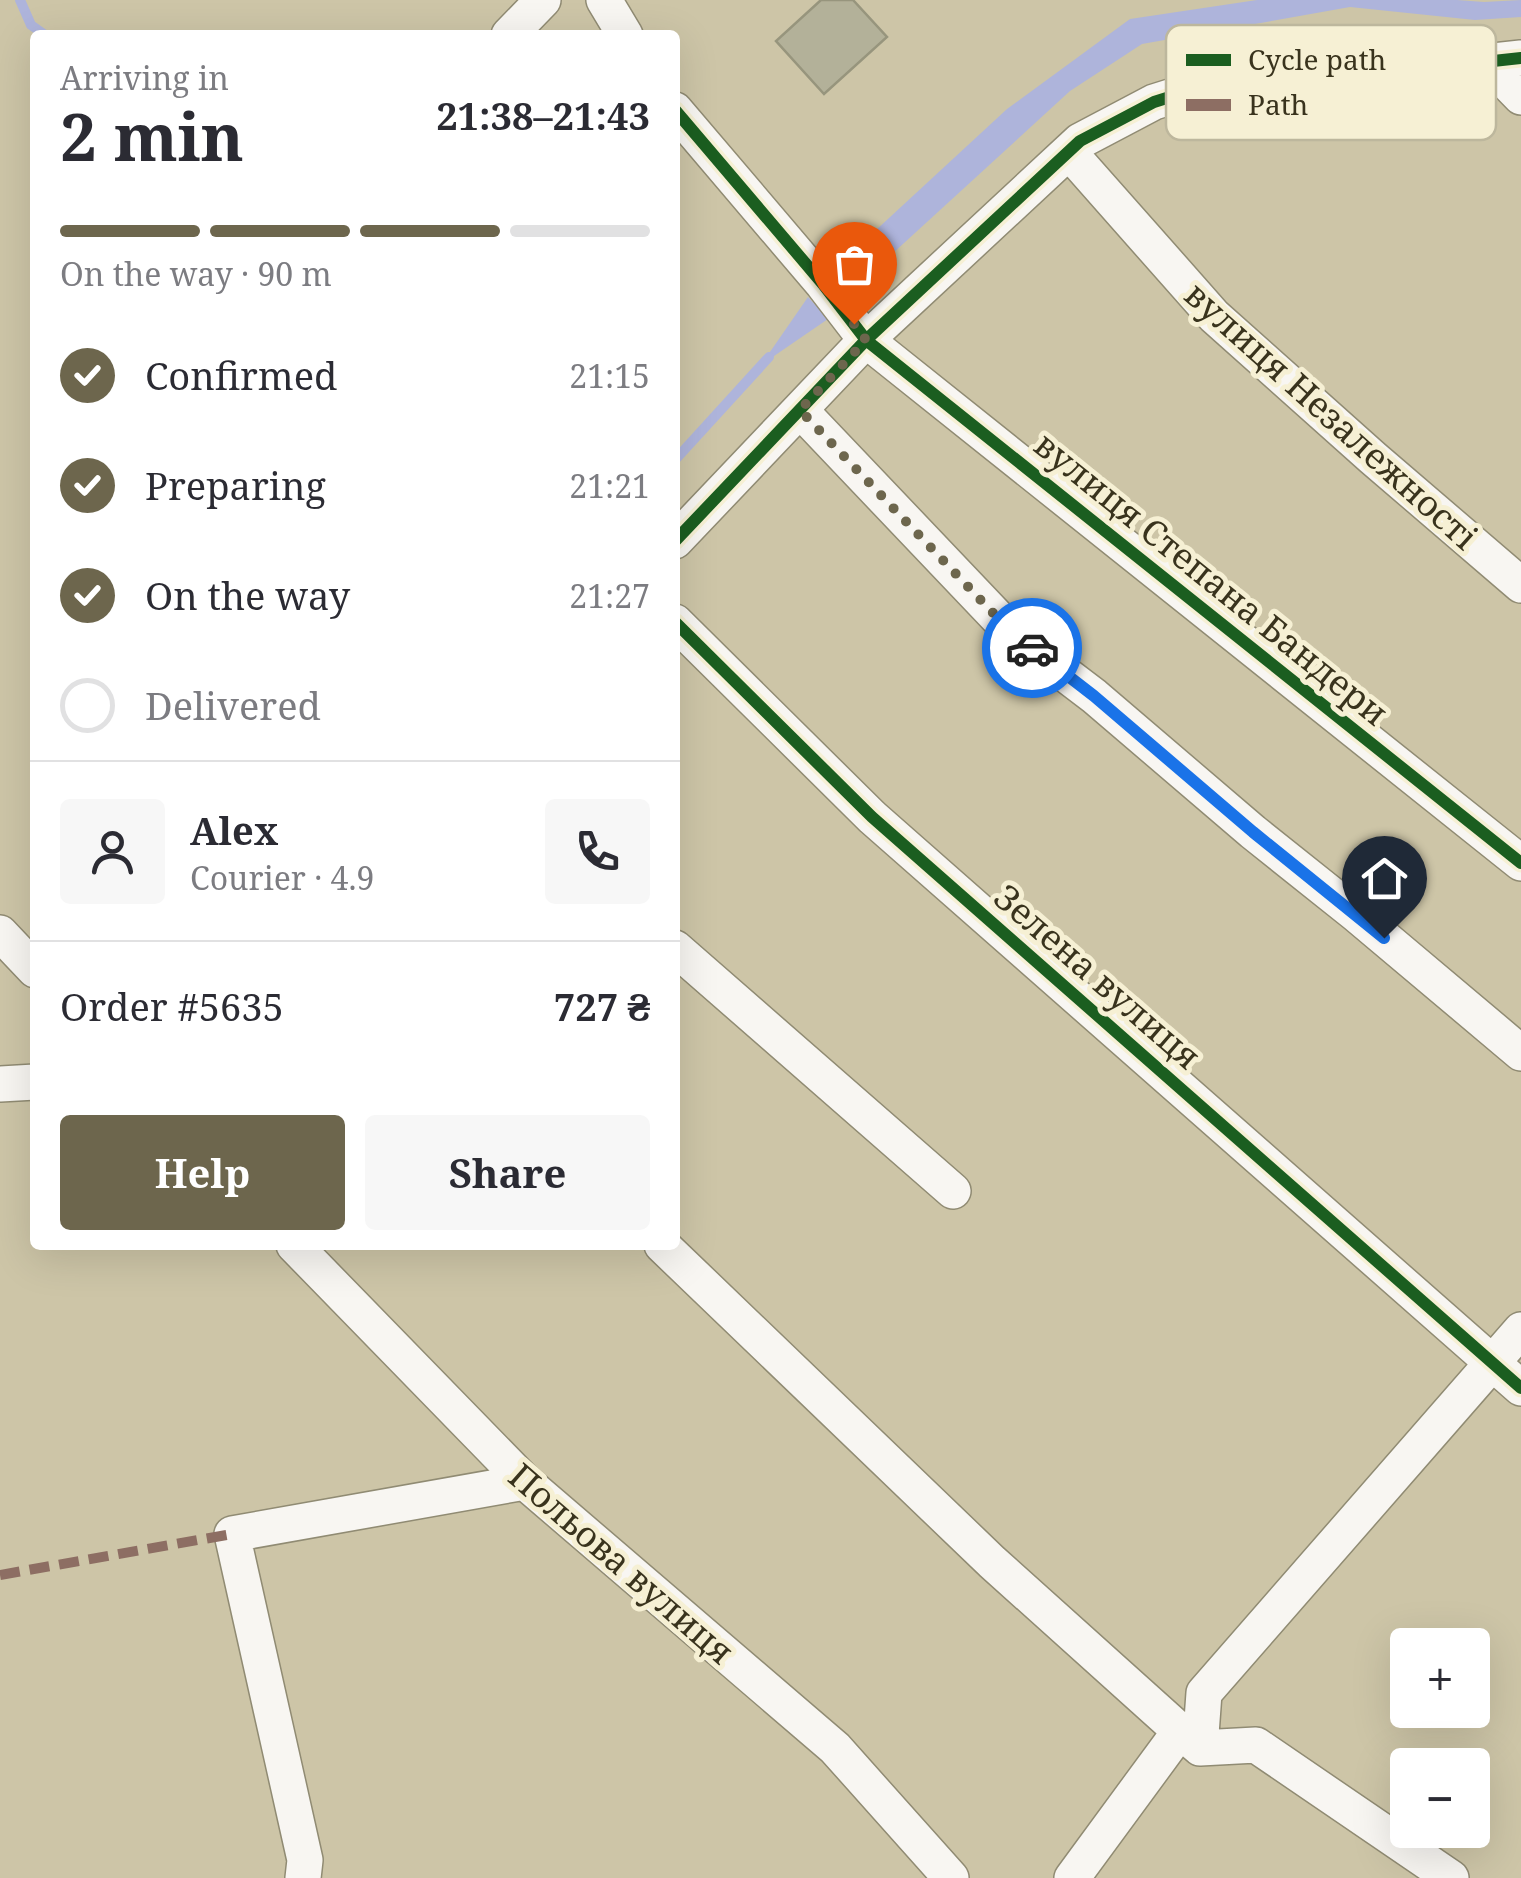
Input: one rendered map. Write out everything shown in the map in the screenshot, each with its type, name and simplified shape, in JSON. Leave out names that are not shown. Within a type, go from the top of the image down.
[{"type":"street","points":[[514,30],[543,0]]},
{"type":"street","points":[[604,0],[622,30]]},
{"type":"street","points":[[1504,60],[1521,98]]},
{"type":"street","points":[[680,536],[866,340],[1080,141],[1166,98]]},
{"type":"street","name":"вулиця Степана Бандери","points":[[680,116],[866,340],[1521,863]]},
{"type":"street","name":"вулиця Незалежності","points":[[1068,152],[1214,316],[1521,585]]},
{"type":"street","points":[[800,410],[1015,636],[1094,696],[1521,1053]]},
{"type":"street","name":"Зелена вулиця","points":[[680,627],[872,817],[1521,1388]]},
{"type":"street","points":[[0,933],[30,965]]},
{"type":"street","points":[[680,952],[953,1190]]},
{"type":"street","points":[[0,1084],[30,1082]]},
{"type":"street","name":"Польова вулиця","points":[[299,1250],[525,1482],[835,1748],[951,1878]]},
{"type":"street","points":[[667,1250],[992,1562],[1190,1740],[1256,1745],[1451,1878]]},
{"type":"street","points":[[1072,1878],[1190,1740],[1204,1693],[1521,1330]]},
{"type":"street","points":[[303,1878],[305,1860],[232,1534],[525,1482]]},
{"type":"water","points":[[1257,0],[1521,0],[1521,17],[1475,20],[1350,7],[1249,25],[1166,25],[1166,40],[1142,44],[1070,91],[856,287],[836,267],[1007,109],[1130,19]]},
{"type":"water","points":[[808,297],[828,319],[761,365]]},
{"type":"building","points":[[821,0],[853,0],[887,37],[824,94],[776,41]]},
{"type":"waterway","points":[[20,0],[31,25],[38,30]]},
{"type":"waterway","points":[[680,455],[769,357]]},
{"type":"marked path","points":[[0,1575],[232,1534]]},
{"type":"cycle path","points":[[1496,61],[1521,58]]},
{"type":"cycle path","points":[[680,536],[866,340],[1080,141],[1166,98]]},
{"type":"cycle path","points":[[680,116],[866,340],[1521,863]]},
{"type":"cycle path","points":[[680,627],[872,817],[1521,1388]]},
{"type":"way so far","points":[[854,324],[866,340],[800,410],[1015,636],[1032,648]]},
{"type":"route","points":[[1032,648],[1384,938]]}]
